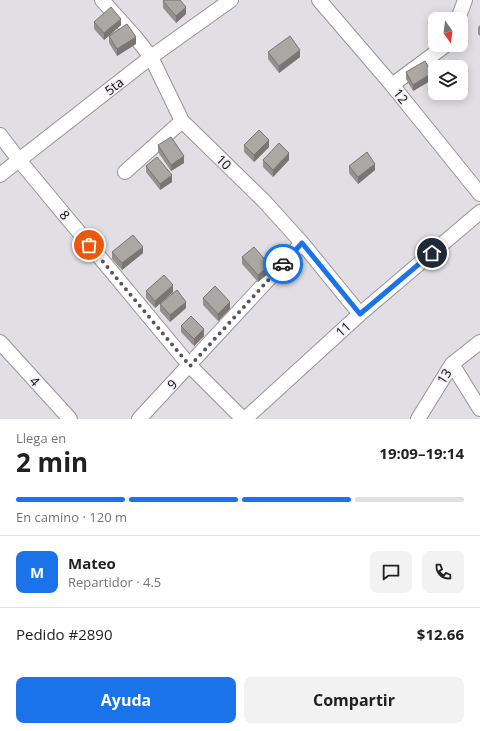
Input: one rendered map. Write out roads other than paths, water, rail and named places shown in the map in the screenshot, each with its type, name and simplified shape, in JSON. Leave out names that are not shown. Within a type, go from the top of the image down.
[{"type":"street","name":"10","points":[[102,0],[151,57],[182,122],[264,201],[302,243],[360,314]]},
{"type":"street","name":"5ta","points":[[0,175],[151,57],[231,0]]},
{"type":"street","name":"12","points":[[319,0],[392,85],[480,194]]},
{"type":"street","points":[[461,12],[465,0]]},
{"type":"street","points":[[392,85],[437,52]]},
{"type":"street","points":[[125,172],[182,122]]},
{"type":"street","name":"8","points":[[0,135],[19,160],[190,366],[244,419]]},
{"type":"street","name":"11","points":[[244,419],[360,314],[480,212]]},
{"type":"street","name":"9","points":[[139,419],[190,366],[302,243]]},
{"type":"street","name":"4","points":[[0,342],[70,419]]},
{"type":"street","name":"13","points":[[418,419],[452,364],[480,342]]},
{"type":"street","points":[[452,364],[480,409]]}]
